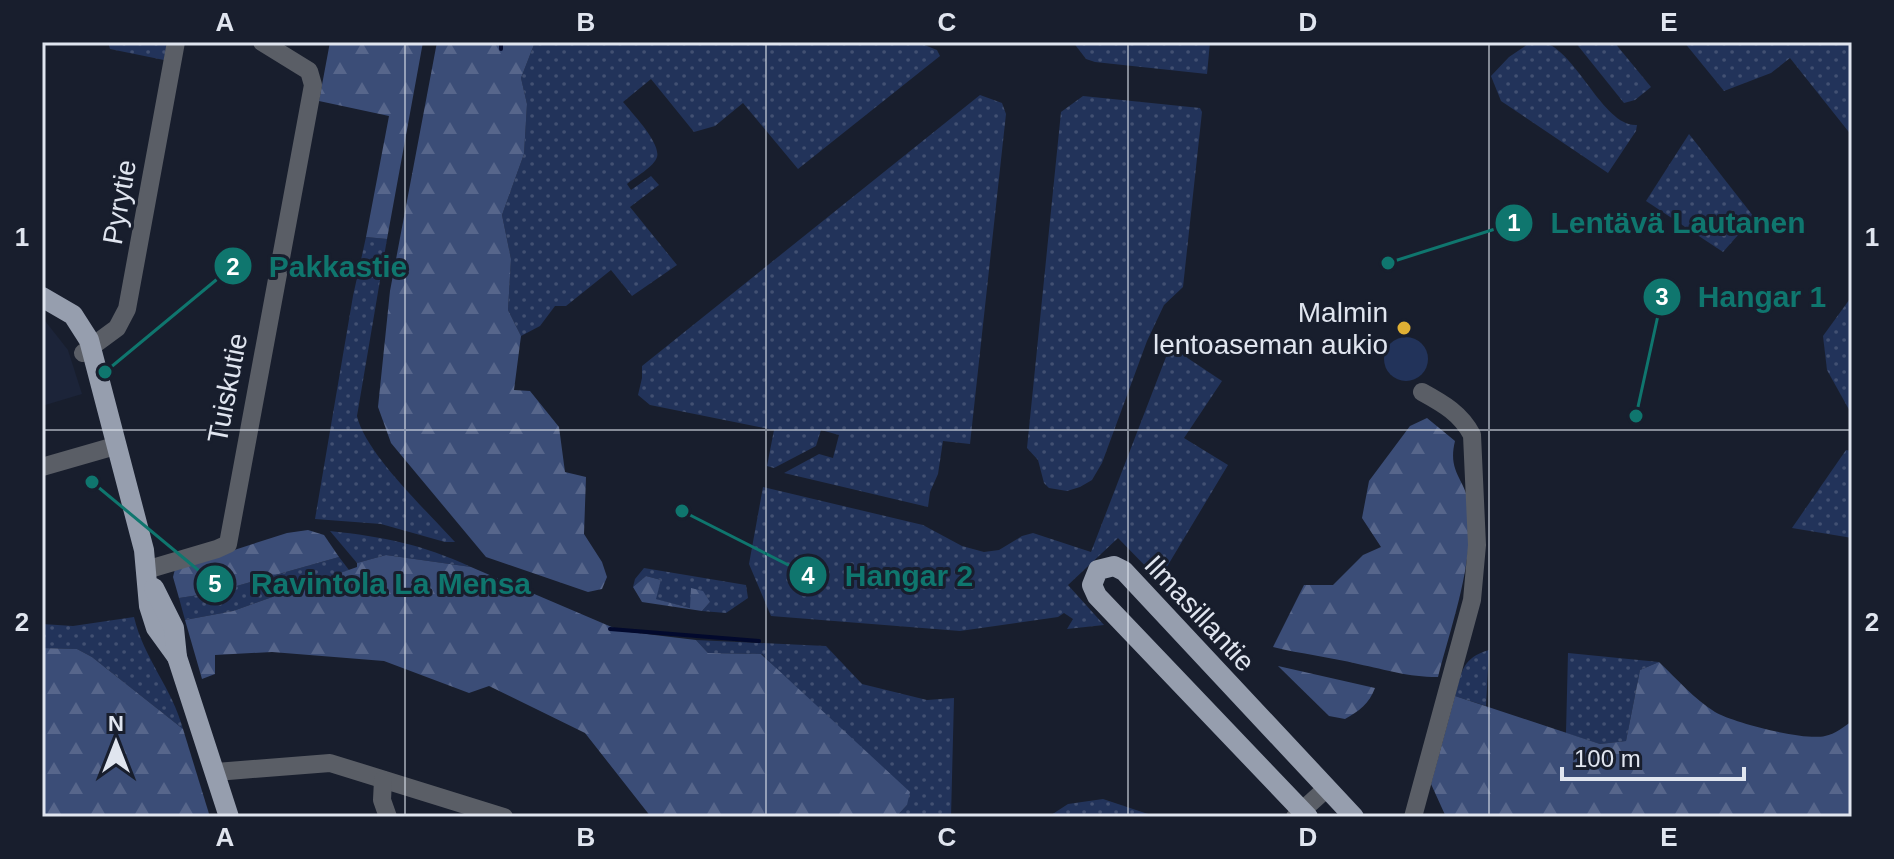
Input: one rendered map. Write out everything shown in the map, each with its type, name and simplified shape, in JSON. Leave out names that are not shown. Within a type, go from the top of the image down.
[{"type":"main road","points":[[42,297],[73,315],[87,350],[114,430],[115,444],[144,550],[146,570],[174,628],[177,657],[229,817]]},
{"type":"main road","name":"Ilmasillantie","points":[[1302,815],[1097,596],[1092,585],[1098,570],[1114,566],[1124,571],[1354,817]]},
{"type":"street","name":"Pyrytie","points":[[87,350],[117,328],[127,309],[176,42]]},
{"type":"street","name":"Tuiskutie","points":[[146,570],[228,544],[313,85],[309,71],[262,42]]},
{"type":"street","points":[[1413,817],[1472,600],[1477,545],[1472,435],[1464,420],[1454,411],[1422,392]]},
{"type":"street","points":[[42,467],[115,444]]},
{"type":"street","points":[[216,772],[330,763],[504,817]]},
{"type":"street","points":[[383,780],[382,800],[388,817]]},
{"type":"street","points":[[1302,815],[1327,788]]},
{"type":"shaded area","points":[[108,42],[167,44],[164,60],[110,49]]},
{"type":"shaded area","points":[[535,42],[917,42],[937,50],[940,56],[798,169],[743,103],[715,126],[694,132],[651,79],[623,102],[655,144],[657,157],[627,184],[631,190],[651,176],[659,185],[630,207],[677,265],[632,296],[611,270],[566,306],[555,306],[540,326],[521,336],[508,310],[511,259],[502,215],[524,154],[527,104],[521,78]]},
{"type":"shaded area","points":[[1073,42],[1210,42],[1207,74],[1095,62],[1086,59]]},
{"type":"shaded area","points":[[1531,42],[1543,42],[1555,48],[1613,114],[1637,125],[1608,173],[1501,101],[1491,76],[1509,57]]},
{"type":"shaded area","points":[[1575,42],[1614,42],[1651,87],[1635,100],[1624,103]]},
{"type":"shaded area","points":[[1684,42],[1852,42],[1852,136],[1790,58],[1771,73],[1724,91]]},
{"type":"shaded area","points":[[980,95],[1002,103],[1006,114],[970,444],[943,441],[938,474],[930,492],[928,507],[784,473],[819,454],[833,458],[839,435],[821,430],[816,446],[774,468],[767,466],[774,430],[650,405],[638,395],[642,366]]},
{"type":"shaded area","points":[[1083,96],[1200,108],[1202,112],[1183,287],[1164,305],[1147,341],[1102,463],[1092,480],[1067,491],[1049,488],[1044,483],[1038,460],[1027,448],[1061,112]]},
{"type":"shaded area","points":[[1689,134],[1754,217],[1723,252],[1646,201]]},
{"type":"shaded area","points":[[366,237],[387,239],[357,416],[362,431],[384,464],[455,542],[381,524],[315,519]]},
{"type":"shaded area","points":[[1852,296],[1852,415],[1827,370],[1823,336]]},
{"type":"shaded area","points":[[42,317],[68,350],[82,394],[42,406]]},
{"type":"shaded area","points":[[1406,337],[1422,343],[1428,359],[1422,375],[1406,381],[1390,375],[1384,359],[1390,343]]},
{"type":"shaded area","points":[[1180,353],[1222,381],[1184,438],[1228,465],[1159,580],[1118,538],[1068,585],[1104,625],[1067,629],[1073,619],[1064,613],[1058,617],[960,631],[771,616],[749,564],[763,487],[923,525],[962,546],[984,552],[999,550],[1033,533],[1091,552],[1166,357]]},
{"type":"shaded area","points":[[1846,450],[1852,451],[1852,538],[1792,528]]},
{"type":"shaded area","points":[[330,531],[402,543],[471,567],[386,555],[357,563]]},
{"type":"shaded area","points":[[339,557],[349,570],[233,611],[185,620],[179,598],[212,593]]},
{"type":"shaded area","points":[[644,568],[746,585],[748,598],[726,613],[702,611],[710,602],[690,608],[655,599],[661,580],[646,576],[633,587]]},
{"type":"shaded area","points":[[134,617],[144,646],[183,729],[92,657],[77,649],[42,648],[42,624],[73,626]]},
{"type":"shaded area","points":[[696,640],[826,646],[862,684],[927,700],[954,698],[951,817],[896,817],[907,805],[762,654],[708,653]]},
{"type":"shaded area","points":[[1489,650],[1486,706],[1455,696],[1468,661]]},
{"type":"shaded area","points":[[1568,653],[1659,662],[1640,670],[1626,741],[1600,744],[1566,733]]},
{"type":"shaded area","points":[[1103,799],[1157,817],[1079,817],[1073,814],[1048,817],[1068,804]]},
{"type":"green space","points":[[330,42],[423,42],[387,239],[366,237],[389,116],[319,101]]},
{"type":"green space","points":[[437,42],[535,42],[521,78],[527,104],[524,154],[502,215],[511,259],[508,310],[521,336],[514,390],[530,391],[559,427],[565,472],[586,477],[584,534],[602,562],[607,577],[602,589],[588,592],[486,557],[391,443],[378,407],[390,291]]},
{"type":"green space","points":[[1427,418],[1455,441],[1453,461],[1467,497],[1470,528],[1465,571],[1438,677],[1407,674],[1273,647],[1304,585],[1333,585],[1363,555],[1381,547],[1362,518],[1369,481],[1410,426]]},
{"type":"green space","points":[[308,530],[324,535],[339,557],[212,593],[179,598],[173,577],[175,569],[287,533]]},
{"type":"green space","points":[[386,555],[471,567],[621,631],[696,640],[708,653],[761,654],[910,792],[907,805],[896,817],[651,817],[585,733],[489,686],[469,693],[384,661],[272,652],[215,655],[215,674],[202,679],[185,620],[233,611],[357,567],[357,563]]},
{"type":"green space","points":[[646,576],[661,580],[656,599],[690,608],[691,588],[703,591],[710,602],[702,611],[642,602],[633,587]]},
{"type":"green space","points":[[42,648],[77,649],[92,657],[183,729],[210,817],[42,817]]},
{"type":"green space","points":[[1659,662],[1707,707],[1737,721],[1786,734],[1815,737],[1832,734],[1852,721],[1852,817],[1446,817],[1431,784],[1455,696],[1600,744],[1626,741],[1640,670]]},
{"type":"green space","points":[[1278,666],[1375,688],[1367,703],[1350,716],[1345,719],[1329,716]]},
{"type":"waterway","points":[[501,42],[501,49]]},
{"type":"waterway","points":[[610,629],[759,641]]},
{"type":"place","name":"Lentävä Lautanen","points":[[1388,263]]},
{"type":"place","name":"Malmin lentoaseman aukio","points":[[1404,328]]},
{"type":"place","name":"Pakkastie","points":[[105,372]]},
{"type":"place","name":"Hangar 1","points":[[1636,416]]},
{"type":"place","name":"Ravintola La Mensa","points":[[92,482]]},
{"type":"place","name":"Hangar 2","points":[[682,511]]}]
